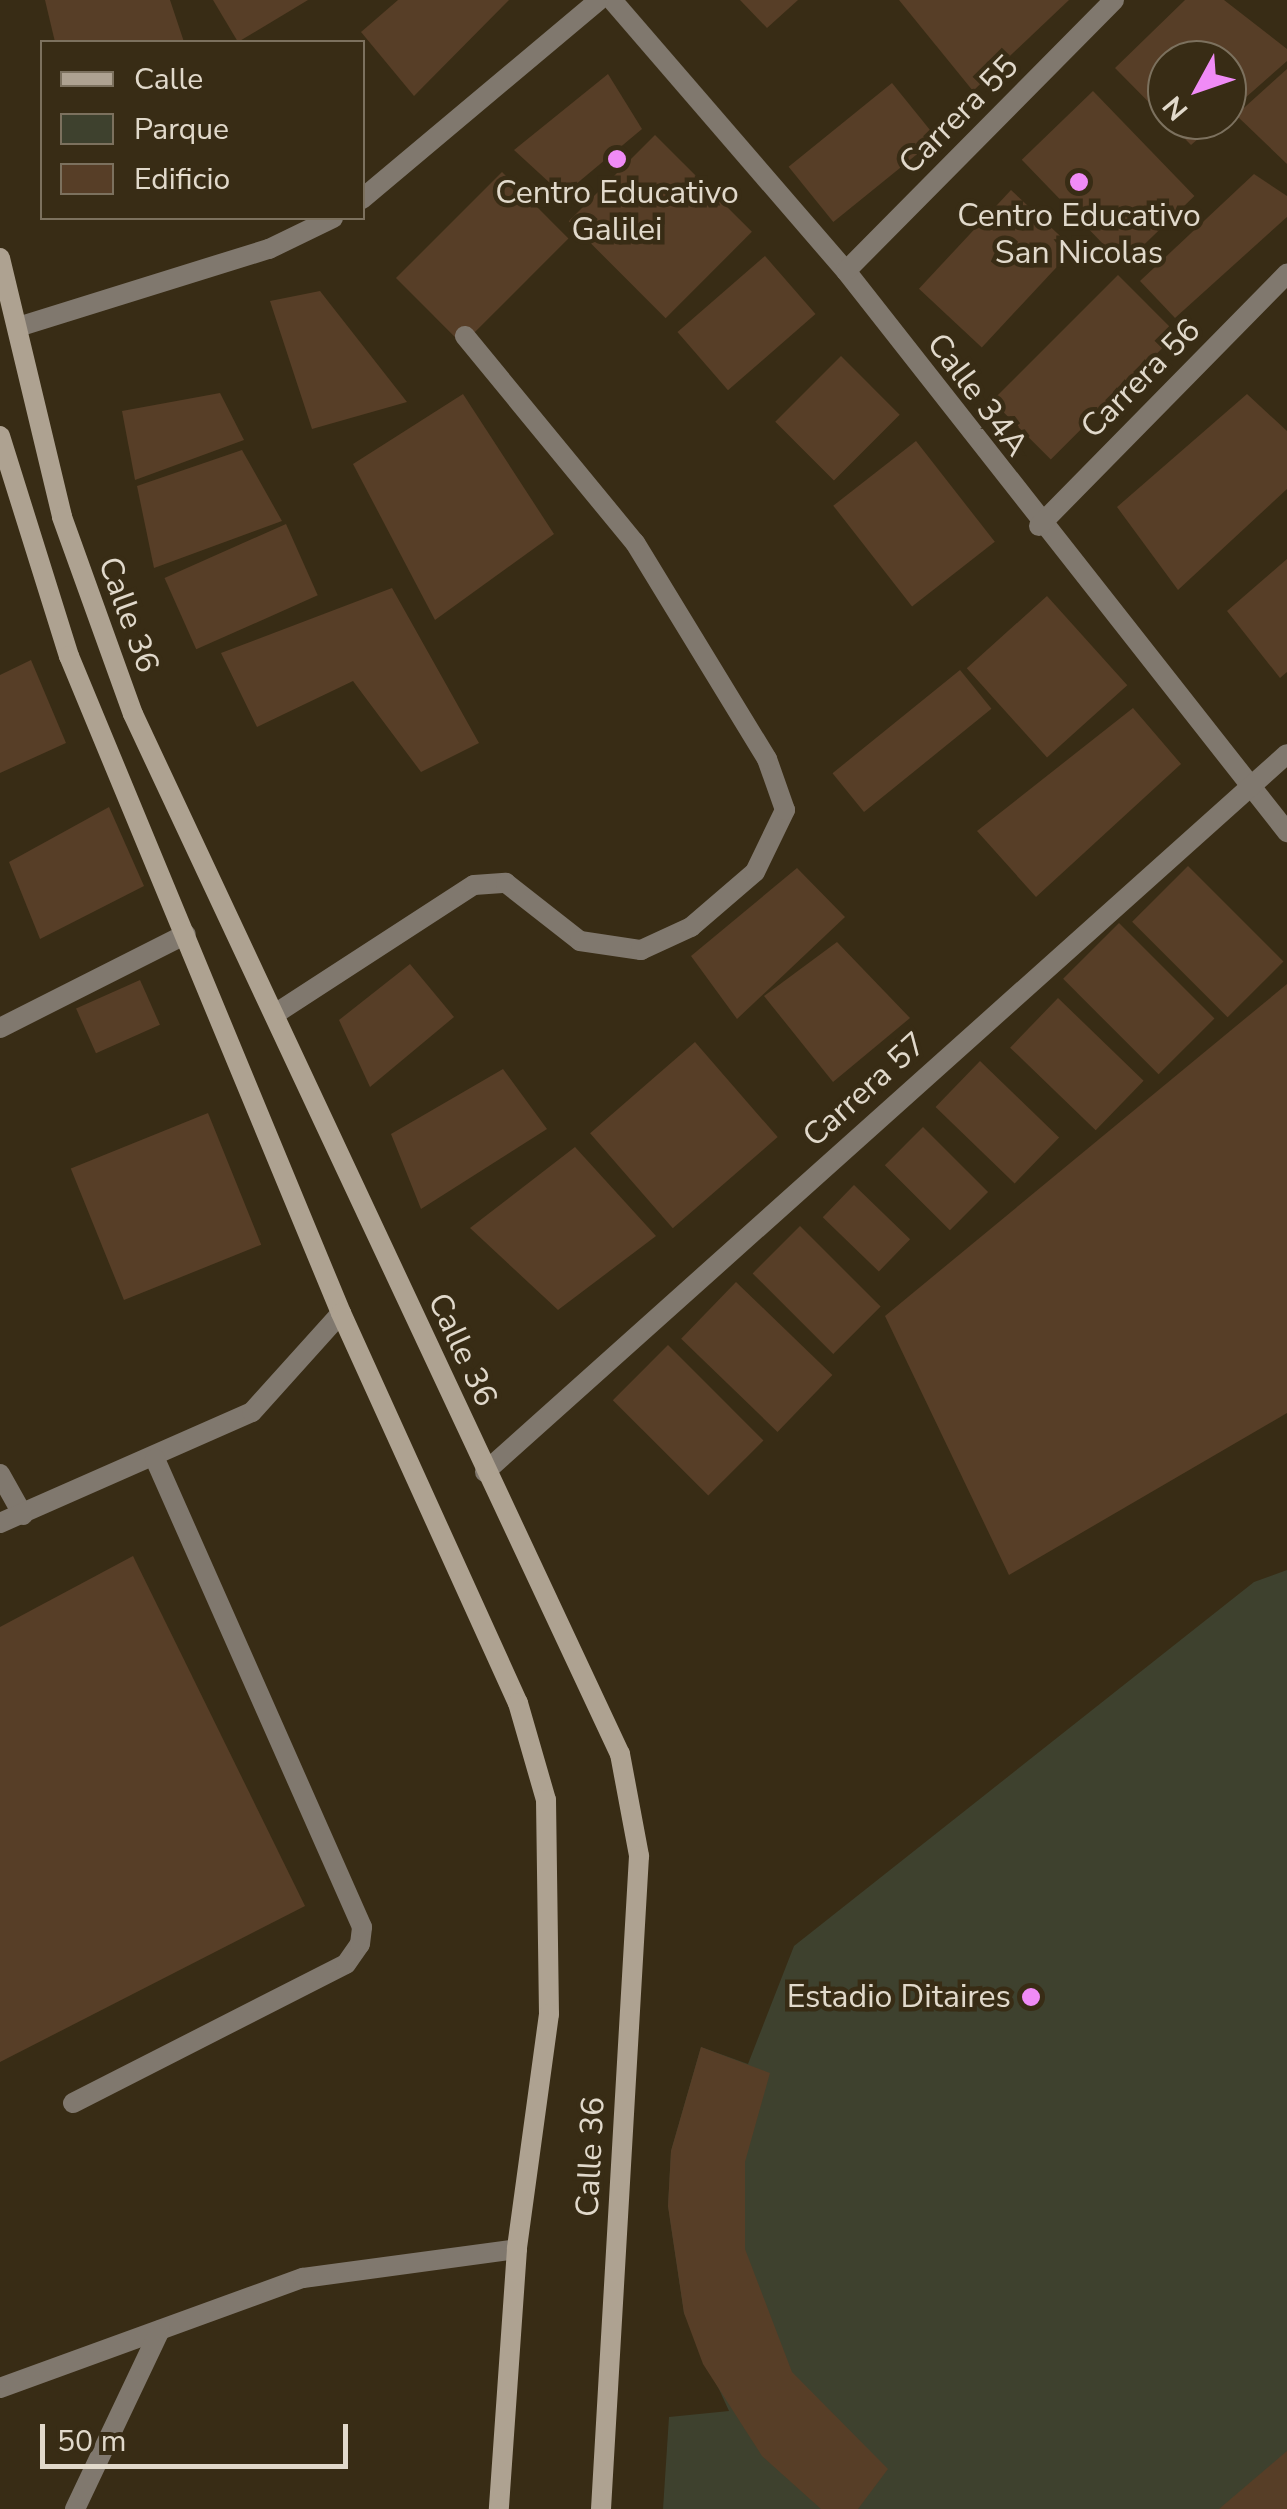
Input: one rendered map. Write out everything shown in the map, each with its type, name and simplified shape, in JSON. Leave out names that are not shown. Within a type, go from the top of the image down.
[{"type":"main road","name":"Calle 36","points":[[0,258],[88,602],[484,1472],[620,1754],[639,1856],[600,2509]]},
{"type":"main road","name":"Calle 36","points":[[0,436],[69,656],[342,1313],[518,1703],[546,1800],[550,2014],[518,2248],[499,2509]]},
{"type":"street","points":[[365,196],[599,0]]},
{"type":"street","name":"Calle 34A","points":[[612,0],[846,271],[1039,526],[1287,832]]},
{"type":"street","name":"Carrera 55","points":[[846,271],[1114,0]]},
{"type":"street","points":[[18,327],[269,250],[329,220]]},
{"type":"street","name":"Carrera 56","points":[[1039,526],[1287,274]]},
{"type":"street","points":[[275,1014],[474,885],[506,883],[580,941],[640,950],[691,928],[755,872],[785,810],[767,759],[636,543],[465,336]]},
{"type":"street","name":"Carrera 57","points":[[484,1472],[1287,754]]},
{"type":"street","points":[[0,1028],[186,934]]},
{"type":"street","points":[[0,1523],[155,1460],[252,1412],[342,1313]]},
{"type":"street","points":[[73,2103],[346,1964],[360,1944],[362,1927],[155,1460]]},
{"type":"street","points":[[0,1474],[22,1515]]},
{"type":"street","points":[[0,2388],[303,2278],[518,2248]]},
{"type":"street","points":[[75,2509],[160,2330]]},
{"type":"green space","name":"Estadio Ditaires","points":[[1287,1570],[1287,2509],[663,2509],[669,2417],[729,2411],[684,2313],[668,2206],[671,2151],[701,2047],[748,2064],[794,1946],[1254,1582]]},
{"type":"building","points":[[45,0],[170,0],[183,40],[55,40]]},
{"type":"building","points":[[213,0],[308,0],[241,40],[237,40]]},
{"type":"building","points":[[398,0],[509,0],[414,96],[361,32]]},
{"type":"building","points":[[740,0],[798,0],[767,28]]},
{"type":"building","points":[[899,0],[1069,0],[973,91]]},
{"type":"building","points":[[1185,0],[1224,0],[1287,49],[1287,61],[1247,96],[1247,40],[1147,40],[1147,100],[1115,68]]},
{"type":"building","points":[[1287,69],[1287,164],[1247,126],[1247,105]]},
{"type":"building","points":[[608,74],[642,129],[563,195],[514,150]]},
{"type":"building","points":[[892,83],[937,138],[833,222],[789,167]]},
{"type":"building","points":[[1093,91],[1194,196],[1123,265],[1022,160]]},
{"type":"building","points":[[655,135],[752,232],[666,318],[569,221]]},
{"type":"building","points":[[502,172],[568,238],[462,345],[396,278]]},
{"type":"building","points":[[1254,174],[1287,196],[1287,217],[1175,318],[1140,281]]},
{"type":"building","points":[[1011,190],[1074,249],[982,347],[919,289]]},
{"type":"building","points":[[765,256],[816,314],[728,390],[677,332]]},
{"type":"building","points":[[1118,275],[1177,334],[1051,460],[992,401]]},
{"type":"building","points":[[320,291],[407,402],[312,429],[270,301]]},
{"type":"building","points":[[841,356],[900,415],[834,480],[775,422]]},
{"type":"building","points":[[220,393],[244,440],[135,480],[122,411]]},
{"type":"building","points":[[463,394],[554,534],[435,620],[353,464]]},
{"type":"building","points":[[1247,394],[1287,431],[1287,489],[1178,590],[1117,507]]},
{"type":"building","points":[[916,441],[995,542],[912,607],[833,506]]},
{"type":"building","points":[[242,450],[282,521],[154,568],[137,486]]},
{"type":"building","points":[[286,524],[318,595],[196,649],[164,578]]},
{"type":"building","points":[[1287,559],[1287,672],[1280,678],[1227,611]]},
{"type":"building","points":[[392,588],[479,743],[421,772],[353,681],[257,727],[221,653]]},
{"type":"building","points":[[1047,596],[1127,685],[1047,757],[967,668]]},
{"type":"building","points":[[31,660],[66,743],[0,773],[0,675]]},
{"type":"building","points":[[960,670],[991,709],[864,812],[833,773]]},
{"type":"building","points":[[1133,708],[1181,764],[1036,897],[977,831]]},
{"type":"building","points":[[109,807],[144,886],[40,939],[9,862]]},
{"type":"building","points":[[1188,866],[1283,961],[1228,1017],[1132,922]]},
{"type":"building","points":[[797,868],[845,917],[737,1019],[691,956]]},
{"type":"building","points":[[1119,923],[1214,1018],[1159,1074],[1063,979]]},
{"type":"building","points":[[837,942],[910,1018],[833,1082],[764,996]]},
{"type":"building","points":[[410,964],[454,1017],[370,1087],[339,1020]]},
{"type":"building","points":[[140,980],[160,1025],[96,1053],[76,1008]]},
{"type":"building","points":[[1287,984],[1287,1413],[1009,1575],[885,1316]]},
{"type":"building","points":[[1058,998],[1144,1081],[1096,1130],[1010,1048]]},
{"type":"building","points":[[695,1042],[778,1137],[673,1228],[590,1133]]},
{"type":"building","points":[[980,1061],[1059,1137],[1015,1183],[936,1107]]},
{"type":"building","points":[[503,1069],[547,1129],[421,1209],[391,1134]]},
{"type":"building","points":[[208,1113],[261,1245],[124,1300],[71,1168]]},
{"type":"building","points":[[923,1127],[988,1192],[950,1230],[885,1165]]},
{"type":"building","points":[[575,1147],[656,1236],[558,1310],[470,1228]]},
{"type":"building","points":[[854,1185],[910,1239],[879,1272],[823,1217]]},
{"type":"building","points":[[800,1226],[881,1307],[833,1354],[753,1273]]},
{"type":"building","points":[[736,1282],[832,1375],[778,1432],[681,1339]]},
{"type":"building","points":[[668,1345],[763,1440],[708,1496],[613,1400]]},
{"type":"building","points":[[133,1556],[305,1906],[0,2062],[0,1627]]},
{"type":"building","points":[[701,2047],[770,2073],[745,2162],[745,2249],[792,2372],[888,2469],[858,2509],[821,2509],[762,2456],[703,2364],[684,2313],[668,2206],[671,2151]]},
{"type":"building","points":[[1287,2451],[1287,2509],[1219,2509]]},
{"type":"place","name":"Centro Educativo Galilei","points":[[617,159]]},
{"type":"place","name":"Centro Educativo San Nicolas","points":[[1079,182]]},
{"type":"place","name":"Estadio Ditaires","points":[[1031,1997]]}]
